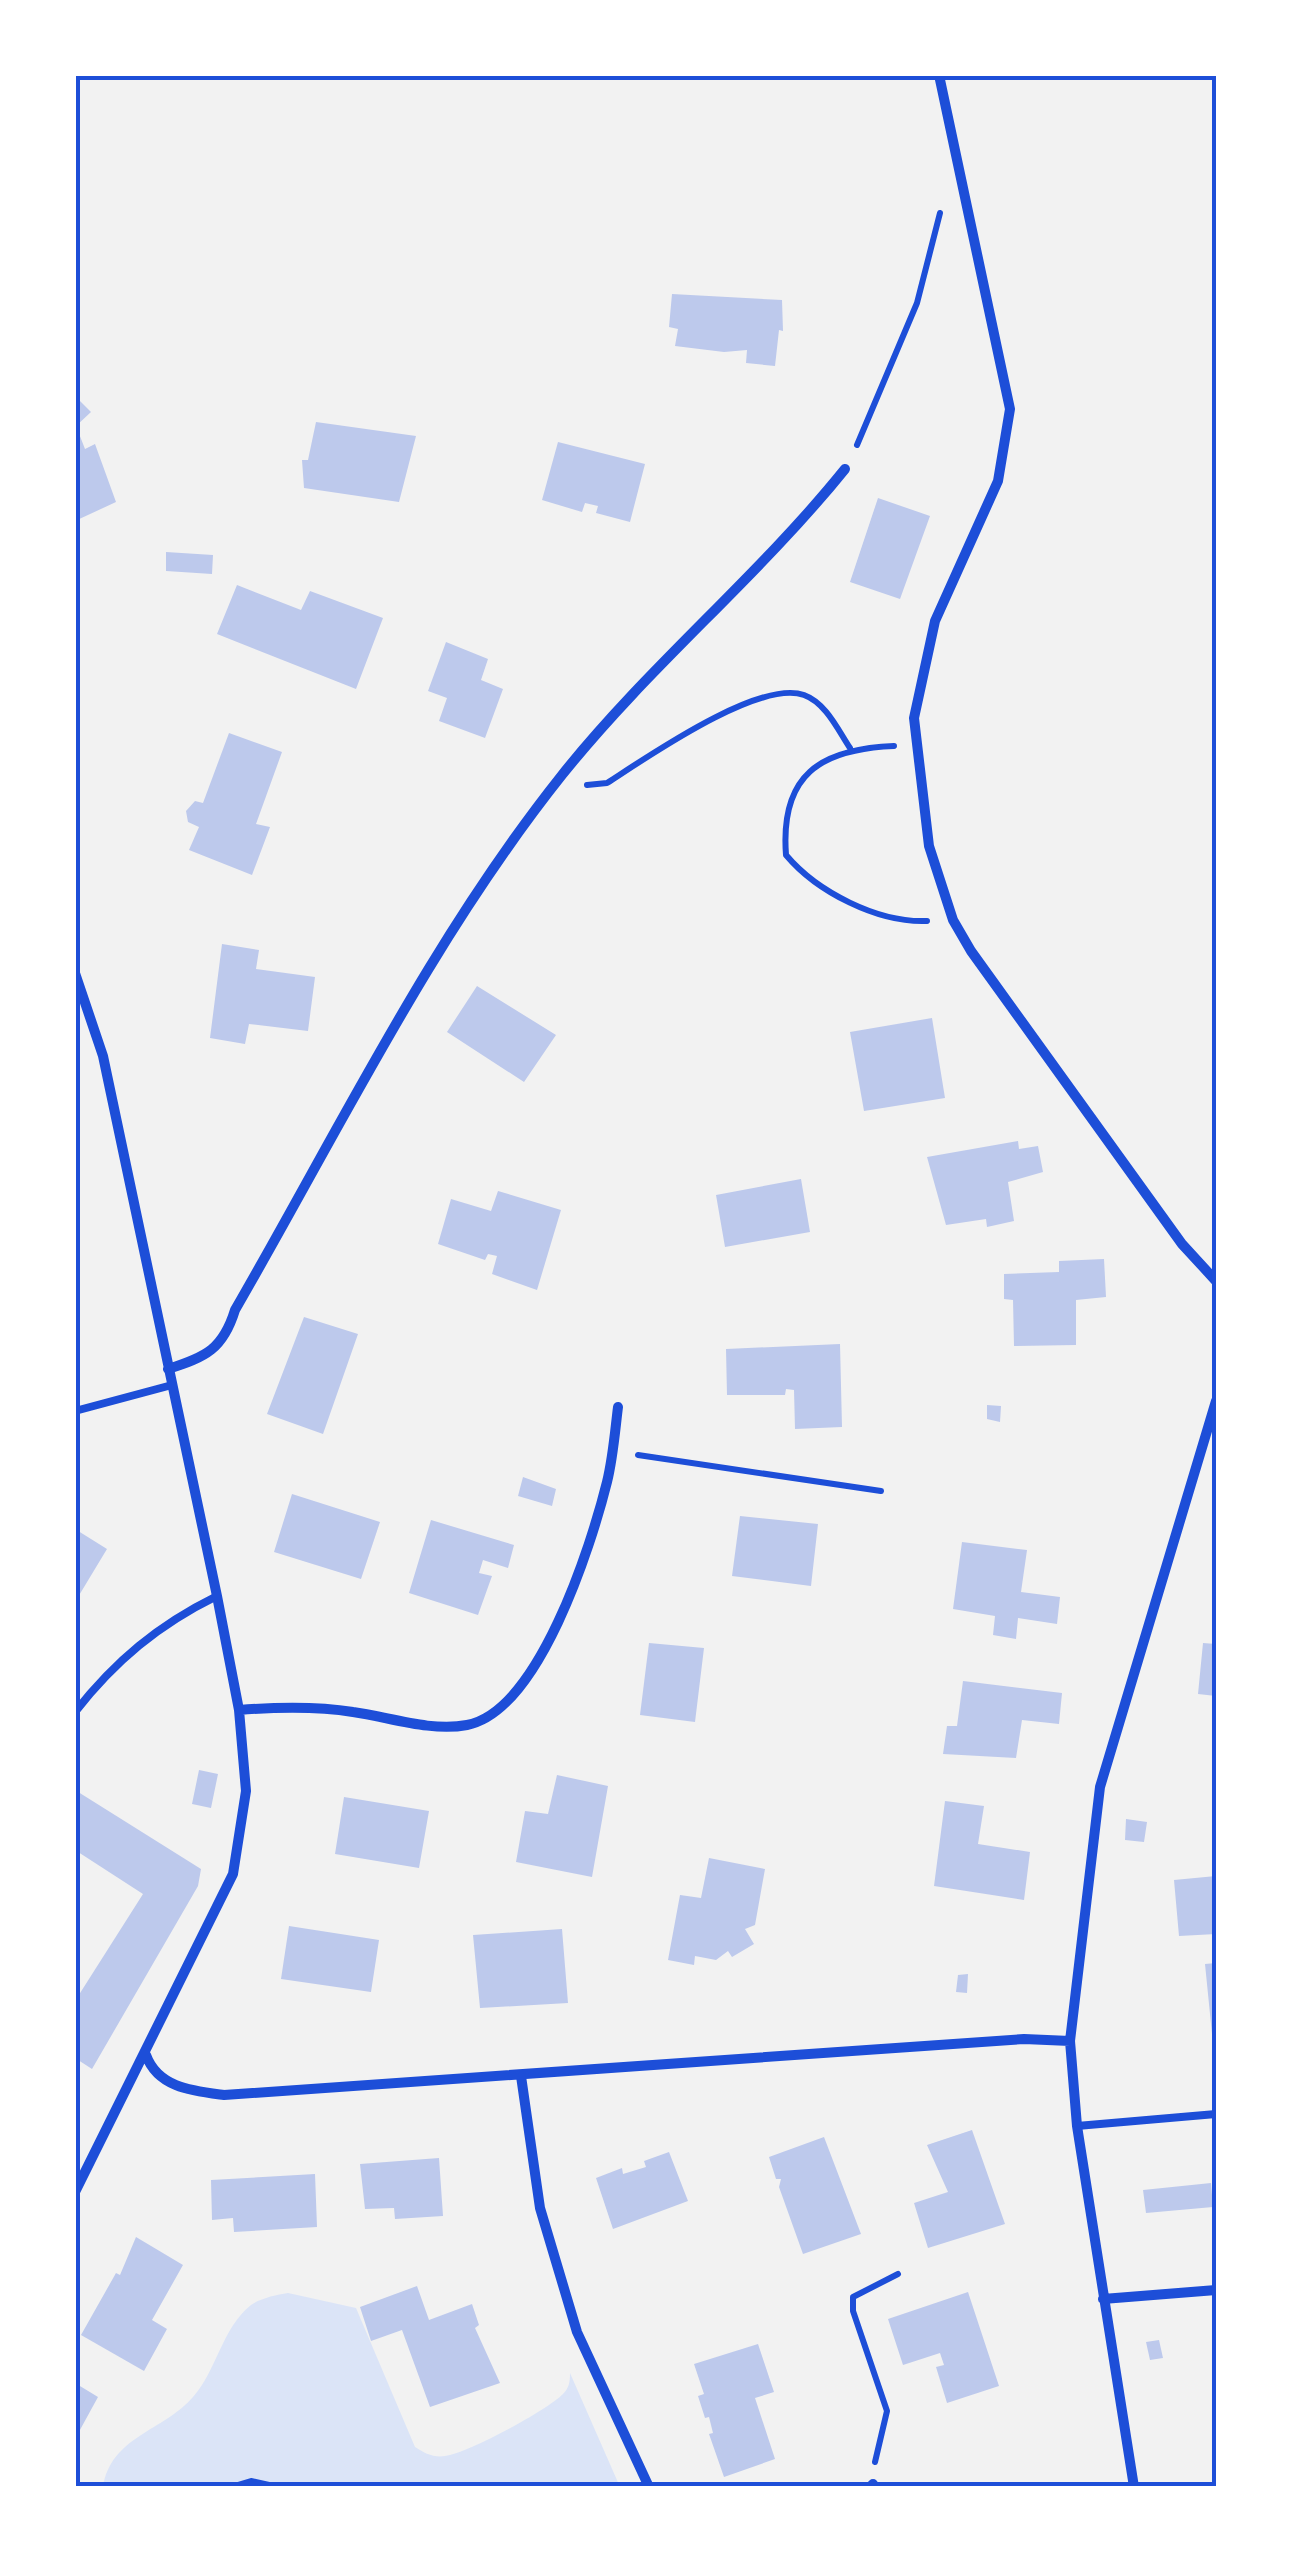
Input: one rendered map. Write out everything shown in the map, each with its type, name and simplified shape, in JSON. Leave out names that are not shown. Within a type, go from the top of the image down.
[{"type":"street","points":[[939,75],[1010,409],[998,481],[935,621],[914,718],[929,846],[953,920],[1182,1244],[1216,1281]]},
{"type":"street","points":[[168,1368],[197,1361],[221,1345],[234,1310],[389,1036],[515,836],[565,771],[802,522],[844,469]]},
{"type":"street","points":[[75,973],[103,1056],[217,1596],[239,1710],[246,1790],[233,1874],[75,2192]]},
{"type":"street","points":[[1134,2487],[1077,2126],[1070,2041],[1100,1787],[1216,1402]]},
{"type":"street","points":[[239,1710],[350,1711],[442,1726],[469,1725],[495,1712],[520,1688],[545,1647],[582,1562],[608,1480],[618,1407]]},
{"type":"street","points":[[146,2055],[151,2070],[166,2081],[189,2091],[224,2095],[1024,2040],[1070,2041]]},
{"type":"street","points":[[521,2076],[540,2208],[577,2332],[649,2487]]},
{"type":"street","points":[[1104,2300],[1216,2290]]},
{"type":"lane","points":[[75,1410],[172,1385]]},
{"type":"lane","points":[[75,1712],[113,1666],[146,1637],[217,1596]]},
{"type":"lane","points":[[1077,2126],[1216,2114]]},
{"type":"path","points":[[844,469],[872,418],[917,303],[939,216],[960,176]]},
{"type":"path","points":[[565,771],[584,785],[607,782],[736,706],[779,694],[804,694],[825,710],[850,748]]},
{"type":"path","points":[[918,746],[850,748],[825,760],[801,782],[788,802],[786,855],[804,877],[877,912],[904,922],[953,920]]},
{"type":"path","points":[[612,1450],[880,1491]]},
{"type":"path","points":[[871,2486],[877,2438],[887,2411],[853,2310],[853,2297],[898,2274]]},
{"type":"path","points":[[231,2487],[251,2481],[278,2487]]},
{"type":"shaded area","points":[[288,2293],[356,2308],[415,2447],[433,2456],[471,2447],[541,2410],[565,2392],[570,2373],[620,2487],[103,2487],[116,2456],[127,2445],[193,2397],[241,2314],[259,2300]]},
{"type":"building","points":[[672,294],[782,300],[783,331],[779,330],[775,366],[746,363],[747,350],[724,352],[675,346],[678,329],[669,327]]},
{"type":"building","points":[[75,396],[91,412],[76,426],[85,449],[95,444],[116,502],[75,521]]},
{"type":"building","points":[[316,422],[416,436],[399,502],[304,488],[302,460],[308,460]]},
{"type":"building","points":[[558,442],[645,464],[630,522],[596,513],[598,506],[585,503],[582,512],[542,500]]},
{"type":"building","points":[[878,498],[930,516],[900,599],[850,582]]},
{"type":"building","points":[[166,552],[213,555],[212,574],[166,571]]},
{"type":"building","points":[[237,585],[301,610],[310,591],[383,618],[356,689],[217,634]]},
{"type":"building","points":[[446,642],[488,659],[481,680],[503,689],[485,738],[439,721],[447,698],[428,691]]},
{"type":"building","points":[[229,733],[282,752],[256,824],[270,827],[252,875],[189,850],[199,827],[188,822],[186,811],[195,801],[203,803]]},
{"type":"building","points":[[222,944],[259,950],[256,969],[315,977],[308,1031],[249,1024],[245,1044],[210,1038]]},
{"type":"building","points":[[477,986],[556,1035],[524,1082],[447,1032]]},
{"type":"building","points":[[932,1018],[945,1098],[864,1111],[850,1032]]},
{"type":"building","points":[[1018,1141],[1019,1149],[1038,1146],[1043,1172],[1008,1182],[1014,1221],[987,1227],[986,1219],[946,1225],[927,1157]]},
{"type":"building","points":[[801,1179],[810,1232],[725,1247],[716,1195]]},
{"type":"building","points":[[498,1191],[561,1210],[537,1290],[492,1274],[497,1256],[488,1254],[485,1260],[438,1244],[451,1199],[491,1211]]},
{"type":"building","points":[[1104,1259],[1106,1297],[1076,1300],[1076,1345],[1014,1346],[1013,1300],[1004,1299],[1004,1274],[1059,1272],[1059,1261]]},
{"type":"building","points":[[304,1317],[358,1334],[323,1434],[267,1414]]},
{"type":"building","points":[[840,1344],[842,1427],[795,1429],[794,1390],[786,1389],[785,1395],[727,1395],[726,1349]]},
{"type":"building","points":[[987,1405],[1001,1406],[1000,1422],[987,1419]]},
{"type":"building","points":[[523,1477],[556,1489],[552,1506],[518,1496]]},
{"type":"building","points":[[292,1494],[380,1522],[361,1579],[274,1552]]},
{"type":"building","points":[[740,1516],[818,1524],[811,1586],[732,1576]]},
{"type":"building","points":[[431,1520],[514,1545],[508,1568],[483,1560],[479,1573],[492,1576],[478,1615],[409,1593]]},
{"type":"building","points":[[75,1529],[107,1549],[75,1602]]},
{"type":"building","points":[[962,1542],[1027,1550],[1021,1592],[1060,1597],[1057,1624],[1018,1618],[1016,1639],[993,1635],[995,1616],[953,1609]]},
{"type":"building","points":[[649,1643],[704,1648],[695,1722],[640,1715]]},
{"type":"building","points":[[1203,1643],[1216,1644],[1216,1696],[1198,1694]]},
{"type":"building","points":[[963,1681],[1062,1693],[1059,1724],[1022,1720],[1016,1758],[943,1754],[947,1726],[957,1726]]},
{"type":"building","points":[[199,1770],[218,1774],[211,1808],[192,1804]]},
{"type":"building","points":[[557,1775],[608,1786],[592,1877],[516,1862],[525,1811],[548,1814]]},
{"type":"building","points":[[75,1790],[201,1869],[198,1886],[92,2069],[75,2058],[75,2001],[143,1894],[75,1850]]},
{"type":"building","points":[[344,1797],[429,1811],[419,1868],[335,1854]]},
{"type":"building","points":[[945,1801],[984,1806],[978,1844],[1030,1852],[1024,1900],[934,1886]]},
{"type":"building","points":[[1126,1819],[1147,1822],[1144,1842],[1125,1840]]},
{"type":"building","points":[[709,1858],[765,1869],[755,1925],[745,1929],[754,1944],[732,1957],[728,1951],[716,1960],[695,1956],[694,1965],[668,1960],[680,1895],[701,1898]]},
{"type":"building","points":[[1216,1876],[1216,1934],[1179,1936],[1174,1880]]},
{"type":"building","points":[[289,1926],[379,1940],[371,1992],[281,1979]]},
{"type":"building","points":[[562,1929],[568,2003],[480,2008],[473,1935]]},
{"type":"building","points":[[1216,1963],[1216,2044],[1213,2044],[1205,1964]]},
{"type":"building","points":[[968,1974],[967,1993],[956,1992],[958,1975]]},
{"type":"building","points":[[972,2130],[1005,2224],[928,2248],[914,2203],[948,2192],[927,2145]]},
{"type":"building","points":[[824,2137],[861,2234],[803,2254],[779,2187],[781,2179],[776,2179],[769,2157]]},
{"type":"building","points":[[669,2152],[688,2201],[613,2229],[596,2178],[622,2168],[623,2174],[646,2167],[644,2161]]},
{"type":"building","points":[[439,2158],[443,2216],[395,2219],[394,2208],[365,2209],[360,2164]]},
{"type":"building","points":[[315,2174],[317,2227],[234,2232],[233,2218],[212,2220],[211,2180]]},
{"type":"building","points":[[1211,2183],[1213,2207],[1146,2213],[1143,2190]]},
{"type":"building","points":[[136,2237],[183,2265],[152,2320],[167,2329],[144,2371],[81,2335],[116,2273],[120,2275]]},
{"type":"building","points":[[417,2286],[429,2320],[472,2304],[479,2325],[475,2328],[500,2383],[430,2407],[402,2330],[371,2341],[360,2307]]},
{"type":"building","points":[[968,2292],[999,2386],[947,2403],[936,2367],[944,2365],[940,2353],[903,2365],[888,2319]]},
{"type":"building","points":[[1159,2340],[1163,2358],[1150,2360],[1146,2342]]},
{"type":"building","points":[[758,2344],[774,2392],[755,2398],[775,2459],[724,2477],[709,2434],[713,2433],[709,2417],[705,2418],[698,2396],[704,2394],[694,2364]]},
{"type":"building","points":[[75,2383],[98,2397],[75,2439]]}]
